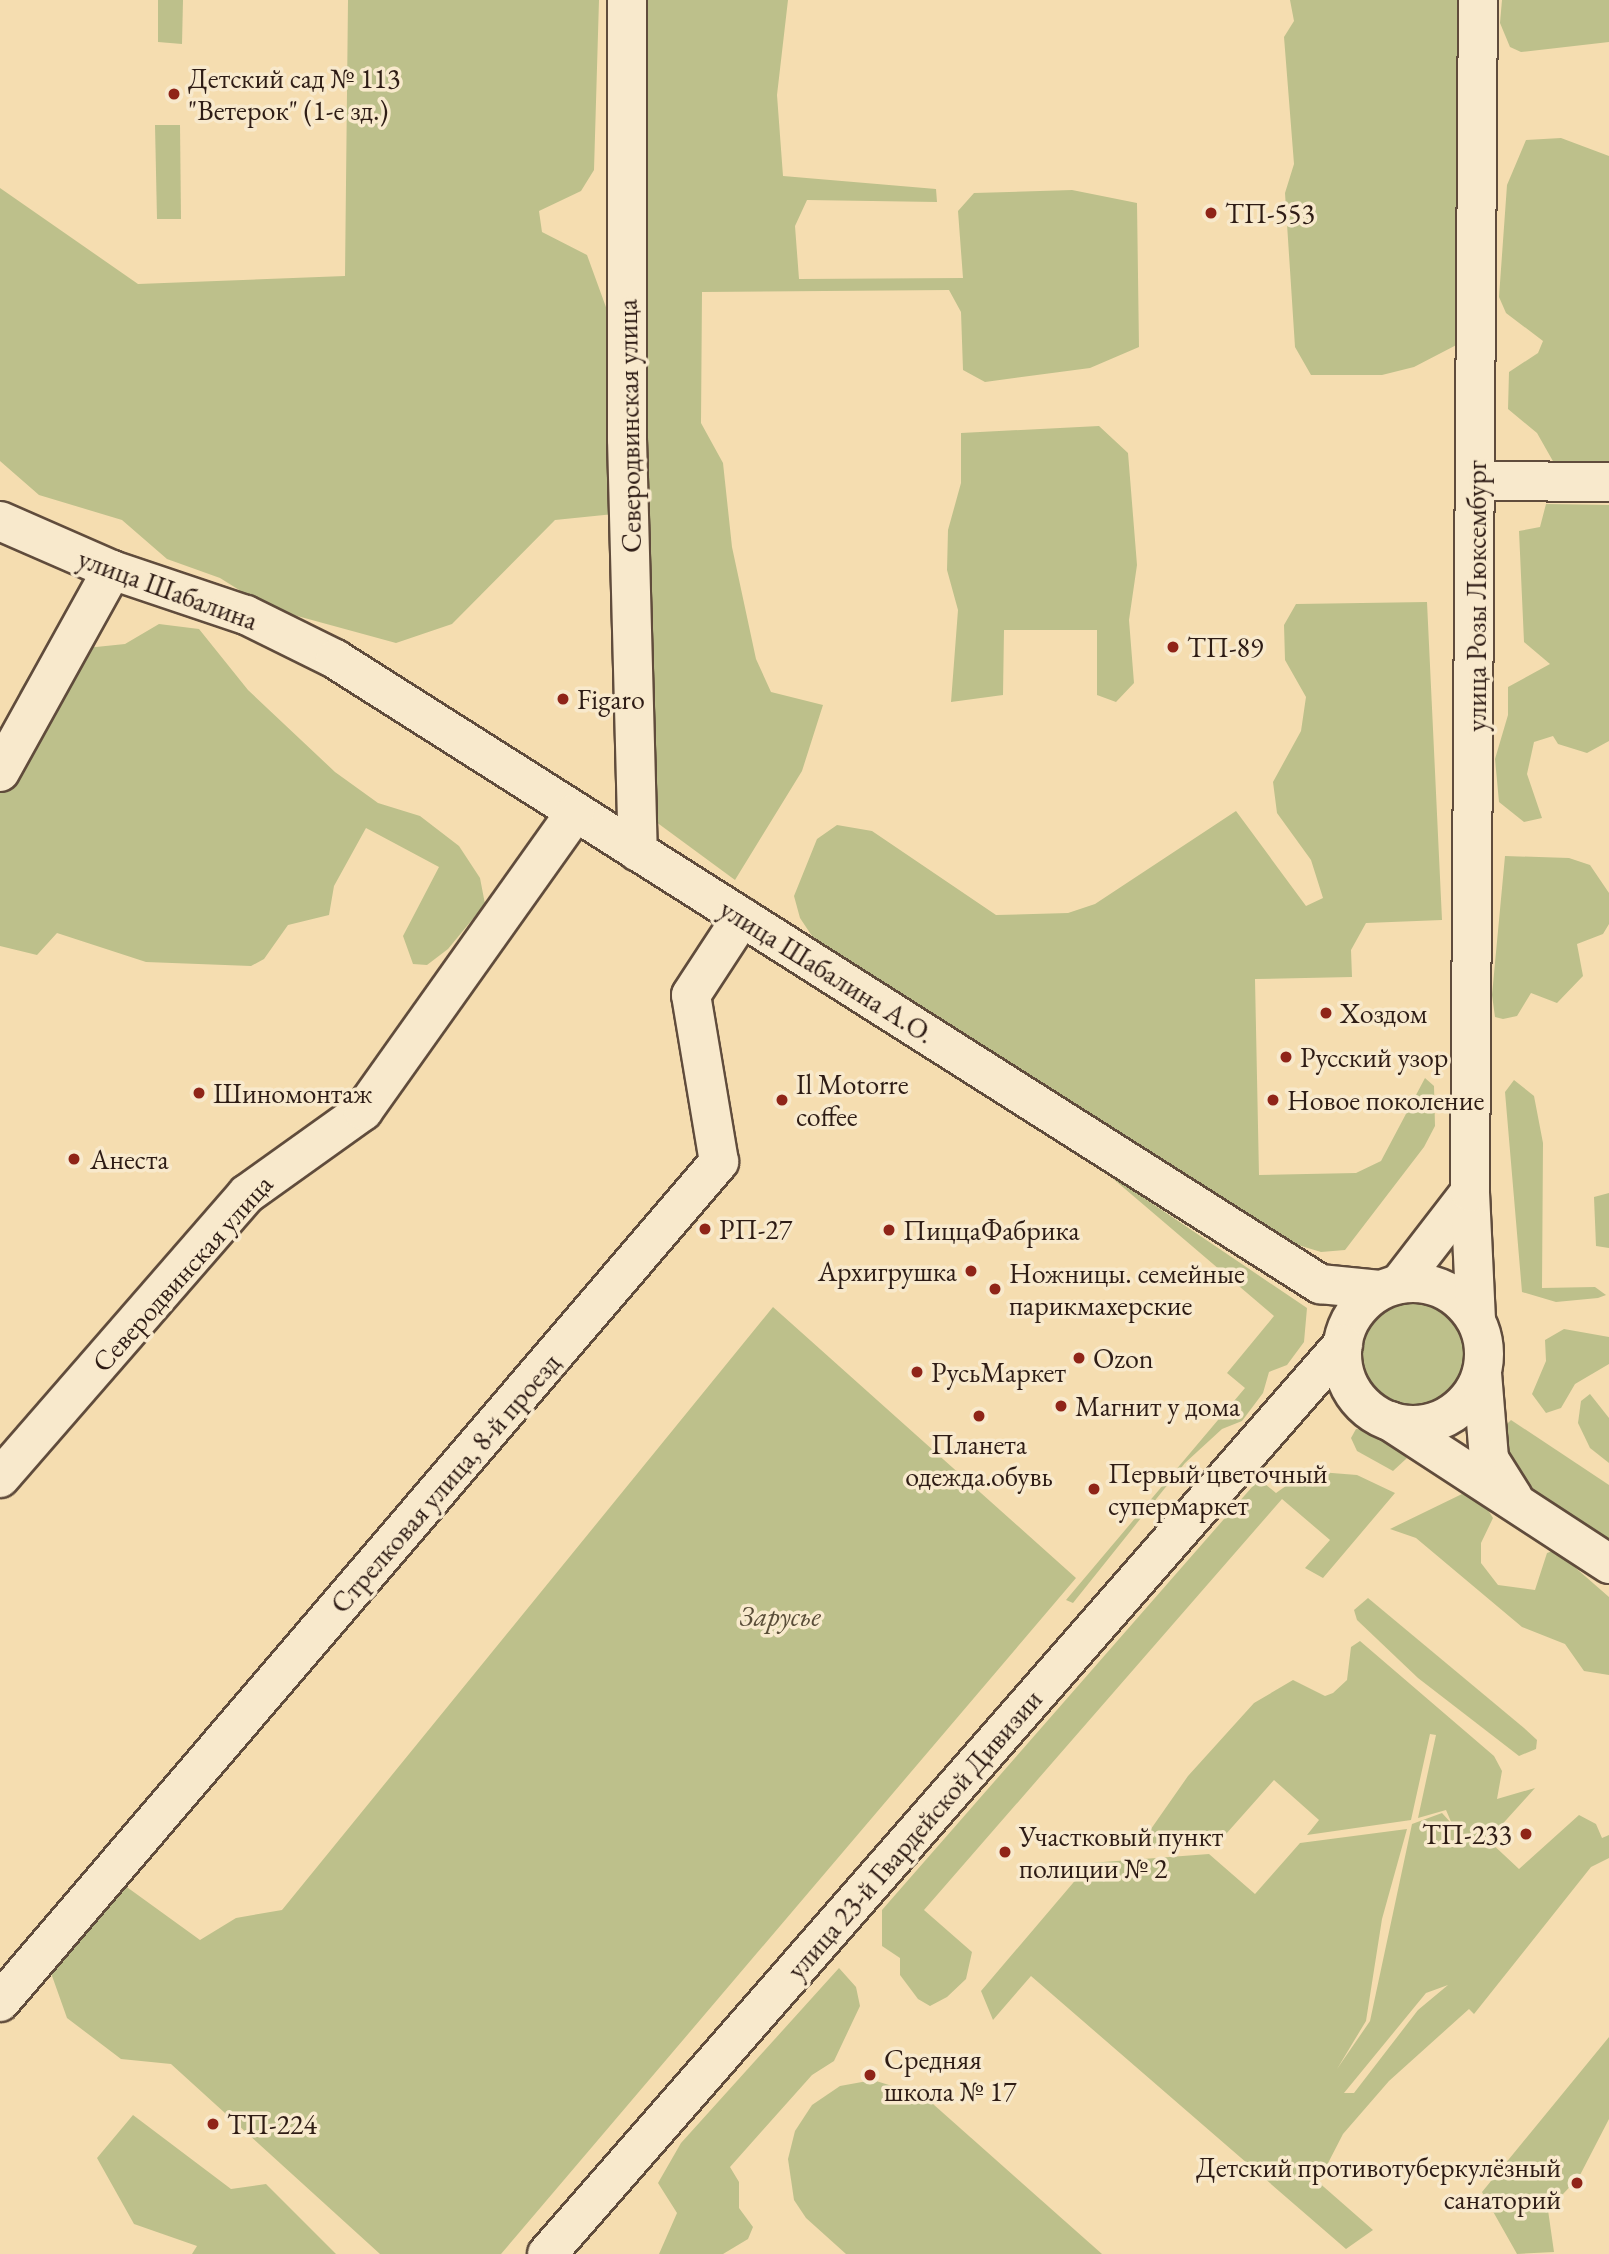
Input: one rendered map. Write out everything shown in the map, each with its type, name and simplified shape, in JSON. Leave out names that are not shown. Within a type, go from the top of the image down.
[{"type":"street","name":"Северодвинская улица","points":[[627,0],[627,439],[638,852]]},
{"type":"street","name":"улица Розы Люксембург","points":[[1476,1320],[1471,1192],[1478,0]]},
{"type":"street","points":[[1476,481],[1609,482]]},
{"type":"street","name":"улица Шабалина","points":[[0,521],[112,570],[246,615],[335,659]]},
{"type":"street","points":[[0,772],[112,570]]},
{"type":"street","name":"улица Шабалина А.О.","points":[[335,659],[1320,1284]]},
{"type":"street","name":"Северодвинская улица","points":[[0,1478],[247,1194],[363,1111],[575,813]]},
{"type":"street","name":"Стрелковая улица, 8-й проезд","points":[[0,2002],[719,1162],[691,995],[742,917]]},
{"type":"street","points":[[1344,1339],[1358,1308],[1389,1287],[1471,1192]]},
{"type":"street","points":[[1519,1504],[1489,1459],[1476,1320],[1435,1286],[1320,1284],[1344,1339],[1345,1373],[1358,1398],[1609,1564]]},
{"type":"street","name":"улица 23-й Гвардейской Дивизии","points":[[547,2254],[1344,1339]]},
{"type":"street","points":[[1390,1421],[1441,1419],[1467,1401],[1482,1373]]},
{"type":"street","points":[[1282,1413],[1358,1398]]},
{"type":"green space","points":[[158,0],[183,0],[182,44],[158,42]]},
{"type":"green space","points":[[348,0],[599,0],[594,170],[581,191],[539,211],[542,232],[587,255],[607,310],[614,514],[555,520],[452,624],[396,643],[268,608],[220,578],[167,559],[122,520],[39,495],[0,461],[0,188],[138,284],[345,276]]},
{"type":"green space","points":[[633,0],[788,0],[777,95],[783,176],[936,189],[937,202],[807,200],[795,226],[799,279],[963,278],[958,211],[974,193],[1072,190],[1137,203],[1139,347],[1090,368],[985,382],[963,370],[961,312],[949,290],[702,292],[701,423],[723,463],[732,547],[756,659],[771,692],[823,705],[802,771],[735,880],[648,816]]},
{"type":"green space","points":[[1290,0],[1465,0],[1466,340],[1414,367],[1382,375],[1311,375],[1295,347],[1285,193],[1294,164],[1284,37],[1294,21]]},
{"type":"green space","points":[[1502,0],[1609,0],[1609,42],[1521,52],[1510,47],[1500,23]]},
{"type":"green space","points":[[155,125],[180,125],[181,219],[157,219]]},
{"type":"green space","points":[[1561,138],[1609,156],[1609,465],[1554,463],[1537,433],[1508,409],[1509,372],[1538,353],[1543,341],[1506,313],[1499,297],[1507,185],[1526,140]]},
{"type":"green space","points":[[1099,426],[1128,453],[1137,565],[1129,620],[1134,683],[1116,702],[1097,695],[1097,630],[1004,630],[1003,695],[951,702],[958,610],[947,570],[948,530],[961,483],[961,433]]},
{"type":"green space","points":[[1546,504],[1609,505],[1609,741],[1587,753],[1558,744],[1553,736],[1534,742],[1527,774],[1542,818],[1524,822],[1499,802],[1495,759],[1508,715],[1508,687],[1550,664],[1524,642],[1519,531],[1540,527]]},
{"type":"green space","points":[[1427,602],[1442,920],[1366,923],[1351,950],[1352,977],[1255,979],[1259,1175],[1356,1173],[1381,1161],[1425,1078],[1434,1086],[1435,1126],[1424,1147],[1345,1250],[1321,1252],[1275,1238],[814,939],[800,918],[794,896],[817,839],[837,825],[872,831],[996,915],[1068,913],[1095,904],[1236,811],[1306,906],[1323,898],[1311,860],[1277,813],[1273,782],[1301,731],[1306,697],[1285,660],[1284,625],[1296,604]]},
{"type":"green space","points":[[62,621],[70,645],[96,647],[125,644],[159,624],[199,629],[248,690],[335,772],[378,803],[420,816],[459,846],[480,878],[485,904],[448,949],[427,965],[413,964],[403,936],[439,867],[366,828],[334,886],[329,915],[288,925],[264,959],[251,966],[146,962],[57,933],[37,955],[0,946],[0,792],[30,701],[19,692]]},
{"type":"green space","points":[[1505,856],[1569,858],[1590,865],[1609,893],[1609,924],[1603,934],[1577,944],[1583,976],[1557,1003],[1531,993],[1517,1016],[1503,1019],[1495,1017],[1492,995]]},
{"type":"green space","points":[[1514,1080],[1534,1096],[1543,1143],[1542,1288],[1595,1287],[1606,1295],[1556,1302],[1522,1292],[1505,1092]]},
{"type":"green space","points":[[1104,1171],[1307,1308],[1304,1342],[1287,1365],[1269,1372],[1263,1393],[1242,1421],[1222,1429],[1185,1463],[1073,1603],[1066,1600],[1245,1388],[1227,1373],[1274,1316]]},
{"type":"green space","points":[[1609,1193],[1609,1248],[1596,1246],[1594,1197]]},
{"type":"green space","points":[[1415,1300],[1435,1304],[1453,1315],[1464,1333],[1468,1353],[1464,1373],[1453,1391],[1435,1402],[1415,1406],[1395,1402],[1377,1391],[1366,1373],[1362,1353],[1366,1333],[1377,1315],[1395,1304]]},
{"type":"green space","name":"Зарусье","points":[[773,1307],[1076,1578],[501,2254],[380,2254],[171,2064],[121,2059],[67,2018],[51,1973],[62,1951],[124,1885],[200,1940],[236,1918],[282,1910]]},
{"type":"green space","points":[[1564,1329],[1609,1337],[1609,1364],[1575,1384],[1561,1408],[1546,1413],[1532,1394],[1546,1361],[1545,1340]]},
{"type":"green space","points":[[1590,1394],[1609,1418],[1609,1463],[1590,1448],[1578,1423],[1581,1401]]},
{"type":"green space","points":[[1511,1420],[1609,1485],[1609,1542],[1536,1497],[1501,1459],[1503,1428]]},
{"type":"green space","points":[[1356,1429],[1374,1430],[1407,1458],[1393,1471],[1357,1451],[1351,1438]]},
{"type":"green space","points":[[1307,1471],[1357,1475],[1395,1493],[1323,1578],[1305,1568],[1330,1540],[1282,1499],[924,1910],[972,1952],[966,1979],[947,1997],[930,2006],[918,1999],[900,1975],[900,1958],[882,1946],[882,1910],[1259,1479],[1276,1493]]},
{"type":"green space","points":[[1462,1494],[1483,1502],[1493,1518],[1481,1543],[1481,1563],[1498,1585],[1535,1590],[1547,1553],[1555,1550],[1609,1597],[1609,1675],[1584,1671],[1565,1644],[1522,1627],[1416,1538],[1390,1529]]},
{"type":"green space","points":[[1368,1598],[1524,1728],[1537,1740],[1536,1749],[1519,1756],[1418,1678],[1357,1620],[1354,1610]]},
{"type":"green space","points":[[1360,1641],[1494,1756],[1502,1771],[1497,1799],[1535,1788],[1488,1840],[1519,1869],[1579,1815],[1596,1824],[1602,1838],[1609,1835],[1609,1858],[1591,1867],[1474,2014],[1469,2009],[1389,2081],[1343,2134],[1326,2167],[1308,2173],[1373,2230],[1346,2249],[1031,1976],[993,2020],[981,1991],[1090,1863],[1209,1854],[1255,1894],[1300,1843],[1407,1829],[1382,1919],[1366,2021],[1337,2069],[1370,2021],[1412,1824],[1442,1813],[1452,1824],[1446,1810],[1418,1818],[1436,1735],[1430,1734],[1411,1820],[1307,1835],[1319,1820],[1274,1780],[1218,1843],[1137,1849],[1188,1776],[1254,1703],[1293,1680],[1325,1696],[1333,1693],[1347,1680],[1351,1647]],"holes":[[[1448,1985],[1418,2010],[1354,2093],[1344,2093],[1426,1993]]]},
{"type":"green space","points":[[839,1968],[856,1987],[860,2006],[834,2061],[812,2075],[730,2167],[739,2182],[739,2208],[753,2227],[748,2239],[723,2254],[659,2254],[677,2213],[658,2183],[681,2143]]},
{"type":"green space","points":[[1609,2037],[1609,2119],[1579,2177],[1548,2210],[1554,2252],[1517,2254],[1482,2192]]},
{"type":"green space","points":[[873,2080],[924,2096],[1102,2254],[846,2254],[806,2218],[794,2200],[788,2159],[795,2131],[812,2105],[840,2086]]},
{"type":"green space","points":[[133,2115],[231,2189],[266,2184],[336,2254],[192,2254],[197,2246],[134,2224],[97,2158]]},
{"type":"place","name":"Детский сад № 113 \"Ветерок\" (1-е зд.)","points":[[174,94]]},
{"type":"place","name":"ТП-553","points":[[1211,213]]},
{"type":"place","name":"ТП-89","points":[[1173,647]]},
{"type":"place","name":"Figaro","points":[[563,699]]},
{"type":"place","name":"Хоздом","points":[[1326,1013]]},
{"type":"place","name":"Русский узор","points":[[1286,1057]]},
{"type":"place","name":"Шиномонтаж","points":[[199,1093]]},
{"type":"place","name":"Il Motorre coffee","points":[[782,1100]]},
{"type":"place","name":"Новое поколение","points":[[1273,1100]]},
{"type":"place","name":"Анеста","points":[[74,1159]]},
{"type":"place","name":"РП-27","points":[[705,1229]]},
{"type":"place","name":"ПиццаФабрика","points":[[889,1230]]},
{"type":"place","name":"Архигрушка","points":[[971,1271]]},
{"type":"place","name":"Ножницы. семейные парикмахерские","points":[[995,1289]]},
{"type":"place","name":"Ozon","points":[[1079,1358]]},
{"type":"place","name":"РусьМаркет","points":[[917,1372]]},
{"type":"place","name":"Магнит у дома","points":[[1061,1406]]},
{"type":"place","name":"Планета одежда.обувь","points":[[979,1416]]},
{"type":"place","name":"Первый цветочный супермаркет","points":[[1094,1489]]},
{"type":"place","name":"ТП-233","points":[[1526,1834]]},
{"type":"place","name":"Участковый пункт полиции № 2","points":[[1005,1852]]},
{"type":"place","name":"Средняя школа № 17","points":[[870,2075]]},
{"type":"place","name":"ТП-224","points":[[213,2124]]},
{"type":"place","name":"Детский противотуберкулёзный санаторий","points":[[1577,2183]]}]
